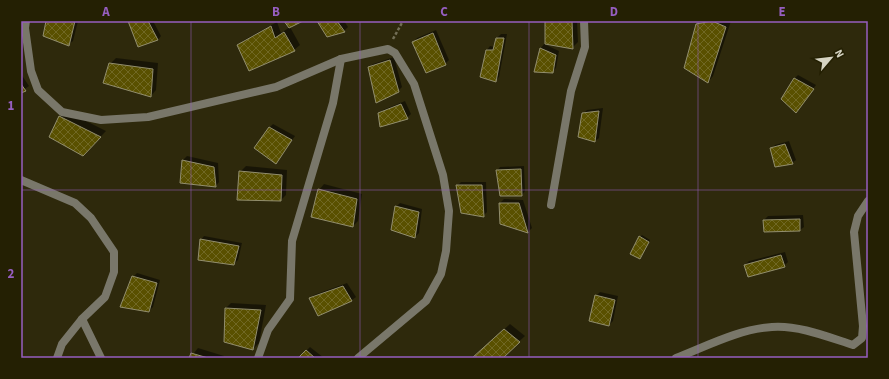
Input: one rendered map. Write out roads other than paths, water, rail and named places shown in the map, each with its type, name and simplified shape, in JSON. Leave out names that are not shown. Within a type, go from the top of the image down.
[{"type":"street","points":[[26,21],[25,28],[31,71],[38,90],[62,112],[100,120],[148,117],[276,87],[342,59],[388,48],[395,54],[414,84],[443,175],[449,210],[446,251],[441,274],[426,300],[358,358]]},
{"type":"street","points":[[551,205],[571,91],[585,47],[584,21]]},
{"type":"street","points":[[258,358],[268,330],[290,299],[292,241],[333,103],[342,59]]},
{"type":"street","points":[[21,180],[75,203],[91,218],[114,252],[114,272],[105,297],[82,319],[62,344],[57,358]]},
{"type":"street","points":[[676,358],[740,334],[773,327],[805,330],[853,345],[862,338],[863,326],[854,232],[858,216],[868,201]]},
{"type":"street","points":[[82,319],[101,358]]}]
